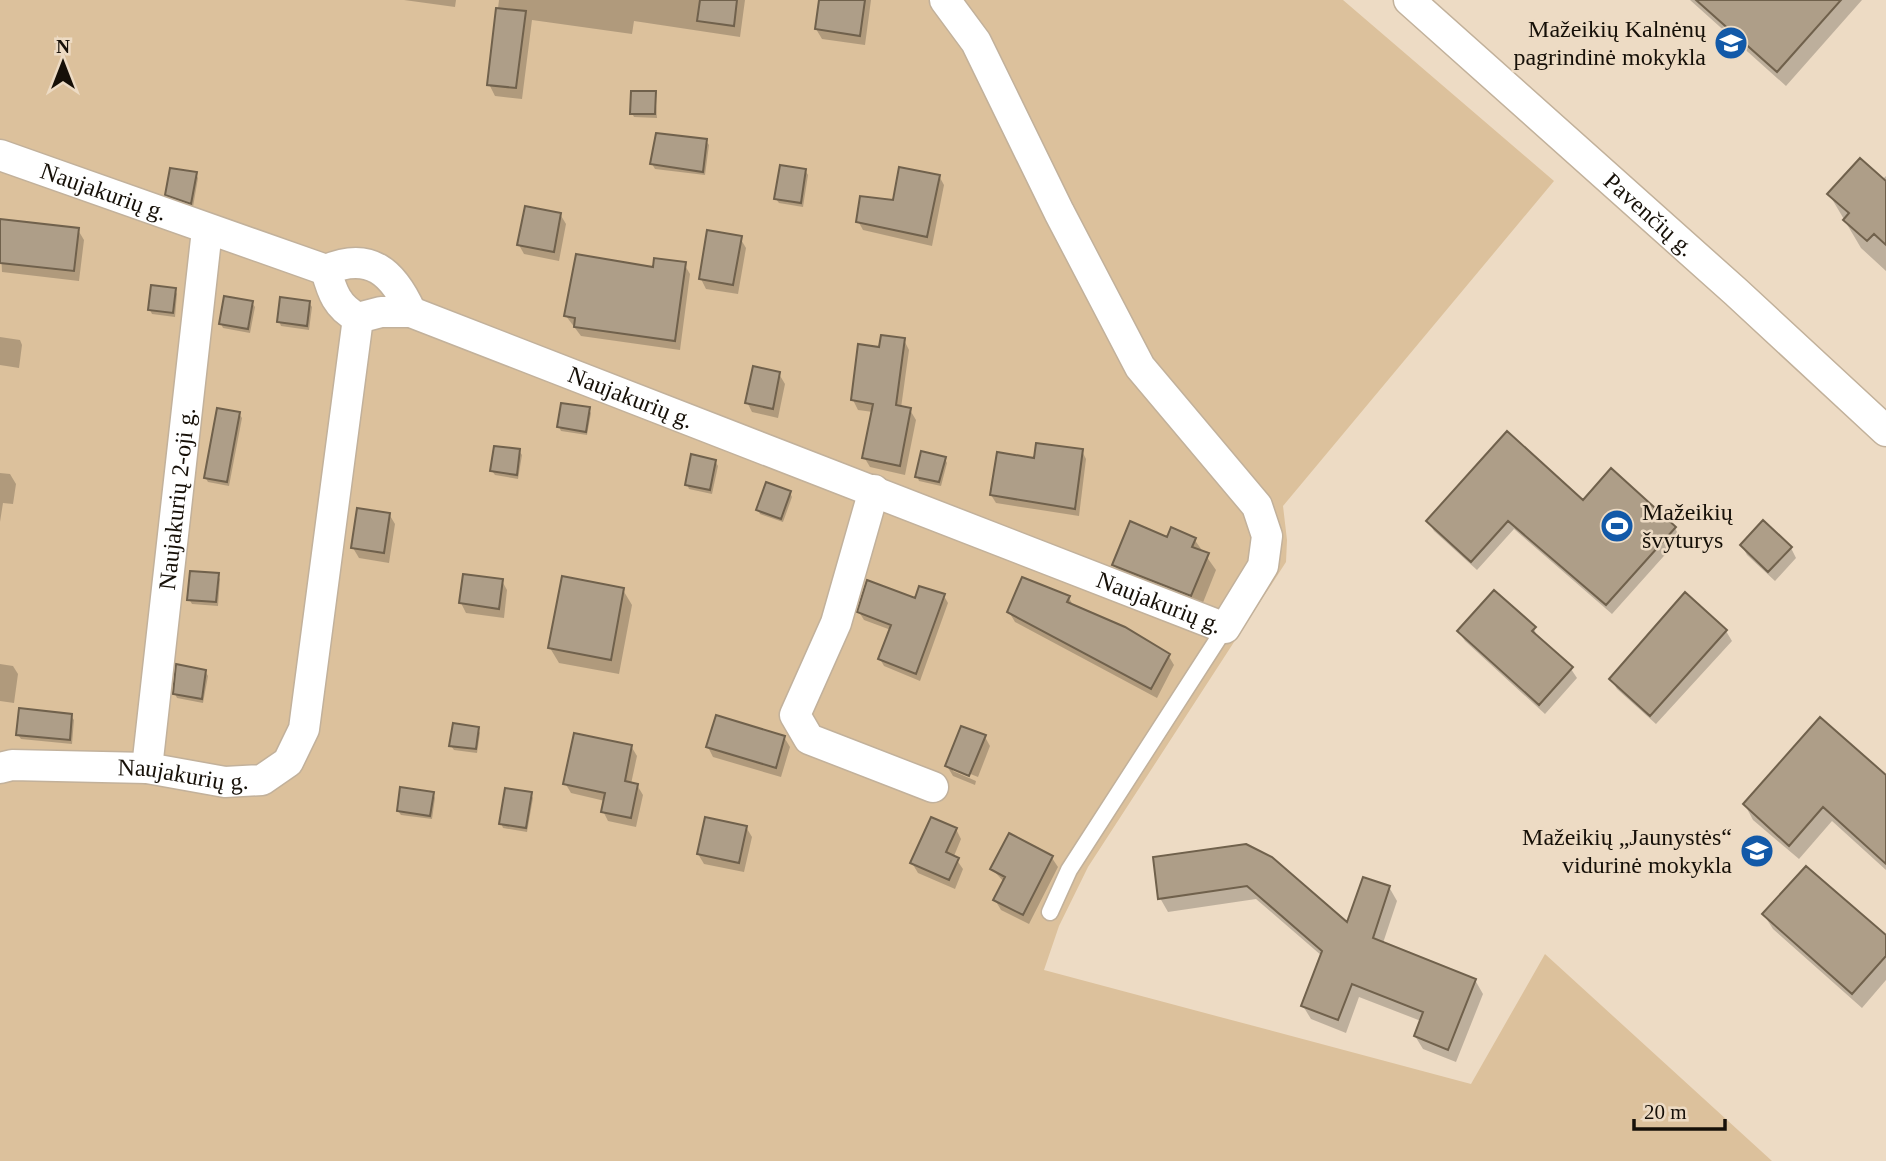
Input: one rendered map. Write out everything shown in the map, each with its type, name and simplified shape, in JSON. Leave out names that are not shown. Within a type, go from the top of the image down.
[{"type":"street","name":"Naujakurių g.","points":[[0,768],[12,765],[147,768],[225,782],[262,780],[288,762],[304,729],[358,318],[381,312],[411,312],[1225,628],[1263,566],[1268,536],[1257,506],[1140,367],[1059,212],[976,42],[945,0]]},
{"type":"street","name":"Pavenčių g.","points":[[1409,0],[1736,292],[1886,431]]},
{"type":"street","name":"Naujakurių g.","points":[[0,155],[326,270]]},
{"type":"street","name":"Naujakurių 2-oji g.","points":[[147,768],[207,230]]},
{"type":"street","points":[[358,318],[345,312],[333,296],[326,270],[344,262],[365,262],[386,274],[400,288],[411,312]]},
{"type":"street","points":[[874,490],[836,623],[795,715],[809,739],[933,787]]},
{"type":"lane","points":[[1050,912],[1069,870],[1225,628]]},
{"type":"shaded area","points":[[0,0],[1343,0],[1554,181],[1283,506],[1287,540],[1286,562],[1088,867],[1059,926],[1044,970],[1471,1084],[1545,954],[1772,1161],[0,1161]]},
{"type":"building","points":[[700,0],[737,0],[734,26],[697,21]]},
{"type":"building","points":[[819,0],[865,0],[860,36],[815,29]]},
{"type":"building","points":[[1696,0],[1841,0],[1777,72]]},
{"type":"building","points":[[496,8],[526,11],[516,88],[487,85]]},
{"type":"building","points":[[631,91],[656,91],[655,114],[630,114]]},
{"type":"building","points":[[656,133],[707,139],[703,172],[650,164]]},
{"type":"building","points":[[1860,158],[1886,181],[1886,245],[1874,234],[1867,241],[1843,220],[1849,213],[1827,194]]},
{"type":"building","points":[[780,165],[806,169],[801,203],[774,199]]},
{"type":"building","points":[[899,167],[940,175],[927,237],[856,222],[860,196],[893,200]]},
{"type":"building","points":[[170,168],[197,172],[191,204],[165,195]]},
{"type":"building","points":[[525,206],[561,213],[554,252],[517,245]]},
{"type":"building","points":[[0,219],[79,228],[74,271],[0,263]]},
{"type":"building","points":[[707,230],[742,236],[733,285],[699,279]]},
{"type":"building","points":[[576,254],[653,267],[654,258],[686,262],[675,341],[574,327],[575,318],[564,316]]},
{"type":"building","points":[[151,285],[176,288],[173,313],[148,310]]},
{"type":"building","points":[[224,296],[253,301],[248,329],[219,324]]},
{"type":"building","points":[[280,297],[310,301],[307,326],[277,322]]},
{"type":"building","points":[[881,335],[905,338],[896,405],[911,408],[900,466],[862,458],[873,404],[851,400],[858,344],[879,347]]},
{"type":"building","points":[[753,366],[780,372],[773,409],[745,403]]},
{"type":"building","points":[[561,403],[590,407],[586,432],[557,427]]},
{"type":"building","points":[[217,408],[240,412],[227,482],[204,478]]},
{"type":"building","points":[[1507,431],[1583,500],[1611,468],[1676,527],[1606,605],[1508,521],[1471,562],[1426,521]]},
{"type":"building","points":[[1036,443],[1083,449],[1075,509],[990,495],[997,452],[1034,458]]},
{"type":"building","points":[[494,446],[520,449],[517,475],[490,471]]},
{"type":"building","points":[[921,451],[946,457],[939,482],[915,477]]},
{"type":"building","points":[[691,454],[716,460],[710,490],[685,485]]},
{"type":"building","points":[[766,482],[791,491],[781,519],[756,510]]},
{"type":"building","points":[[357,508],[390,513],[384,553],[351,548]]},
{"type":"building","points":[[1763,520],[1792,547],[1768,572],[1740,545]]},
{"type":"building","points":[[1130,521],[1167,537],[1171,527],[1196,538],[1192,547],[1209,553],[1191,596],[1112,565]]},
{"type":"building","points":[[190,571],[219,573],[216,602],[187,600]]},
{"type":"building","points":[[463,574],[503,579],[499,609],[459,603]]},
{"type":"building","points":[[562,576],[624,588],[611,660],[548,648]]},
{"type":"building","points":[[1022,577],[1070,596],[1067,602],[1125,627],[1170,654],[1151,689],[1007,612]]},
{"type":"building","points":[[867,580],[915,598],[919,586],[945,594],[916,674],[878,659],[891,625],[857,612]]},
{"type":"building","points":[[1494,590],[1536,627],[1532,631],[1573,667],[1539,705],[1457,631]]},
{"type":"building","points":[[1685,592],[1727,630],[1650,716],[1609,679]]},
{"type":"building","points":[[176,664],[206,670],[202,699],[173,694]]},
{"type":"building","points":[[19,708],[72,714],[70,740],[16,735]]},
{"type":"building","points":[[716,715],[785,736],[776,768],[706,747]]},
{"type":"building","points":[[1820,717],[1886,775],[1886,864],[1823,807],[1789,846],[1743,804]]},
{"type":"building","points":[[453,723],[479,727],[476,749],[449,746]]},
{"type":"building","points":[[961,726],[986,735],[969,776],[945,766]]},
{"type":"building","points":[[574,733],[632,745],[625,781],[638,784],[631,818],[601,812],[605,793],[563,784]]},
{"type":"building","points":[[400,787],[434,792],[430,816],[397,811]]},
{"type":"building","points":[[505,788],[532,792],[526,828],[499,824]]},
{"type":"building","points":[[705,817],[747,826],[739,863],[697,854]]},
{"type":"building","points":[[931,817],[957,828],[946,852],[959,858],[949,880],[910,863]]},
{"type":"building","points":[[1009,833],[1053,856],[1023,915],[993,900],[1005,877],[990,869]]},
{"type":"building","points":[[1246,844],[1272,857],[1347,922],[1363,877],[1390,886],[1373,938],[1476,979],[1448,1050],[1414,1036],[1423,1012],[1352,984],[1338,1020],[1301,1006],[1322,951],[1247,886],[1158,899],[1153,857]]},
{"type":"building","points":[[1806,866],[1886,935],[1886,956],[1852,994],[1762,914]]},
{"type":"place","name":"Mažeikių Kalnėnų pagrindinė mokykla","points":[[1731,43]]},
{"type":"place","name":"Mažeikių švyturys","points":[[1617,526]]},
{"type":"place","name":"Mažeikių „Jaunystės“ vidurinė mokykla","points":[[1757,851]]}]
